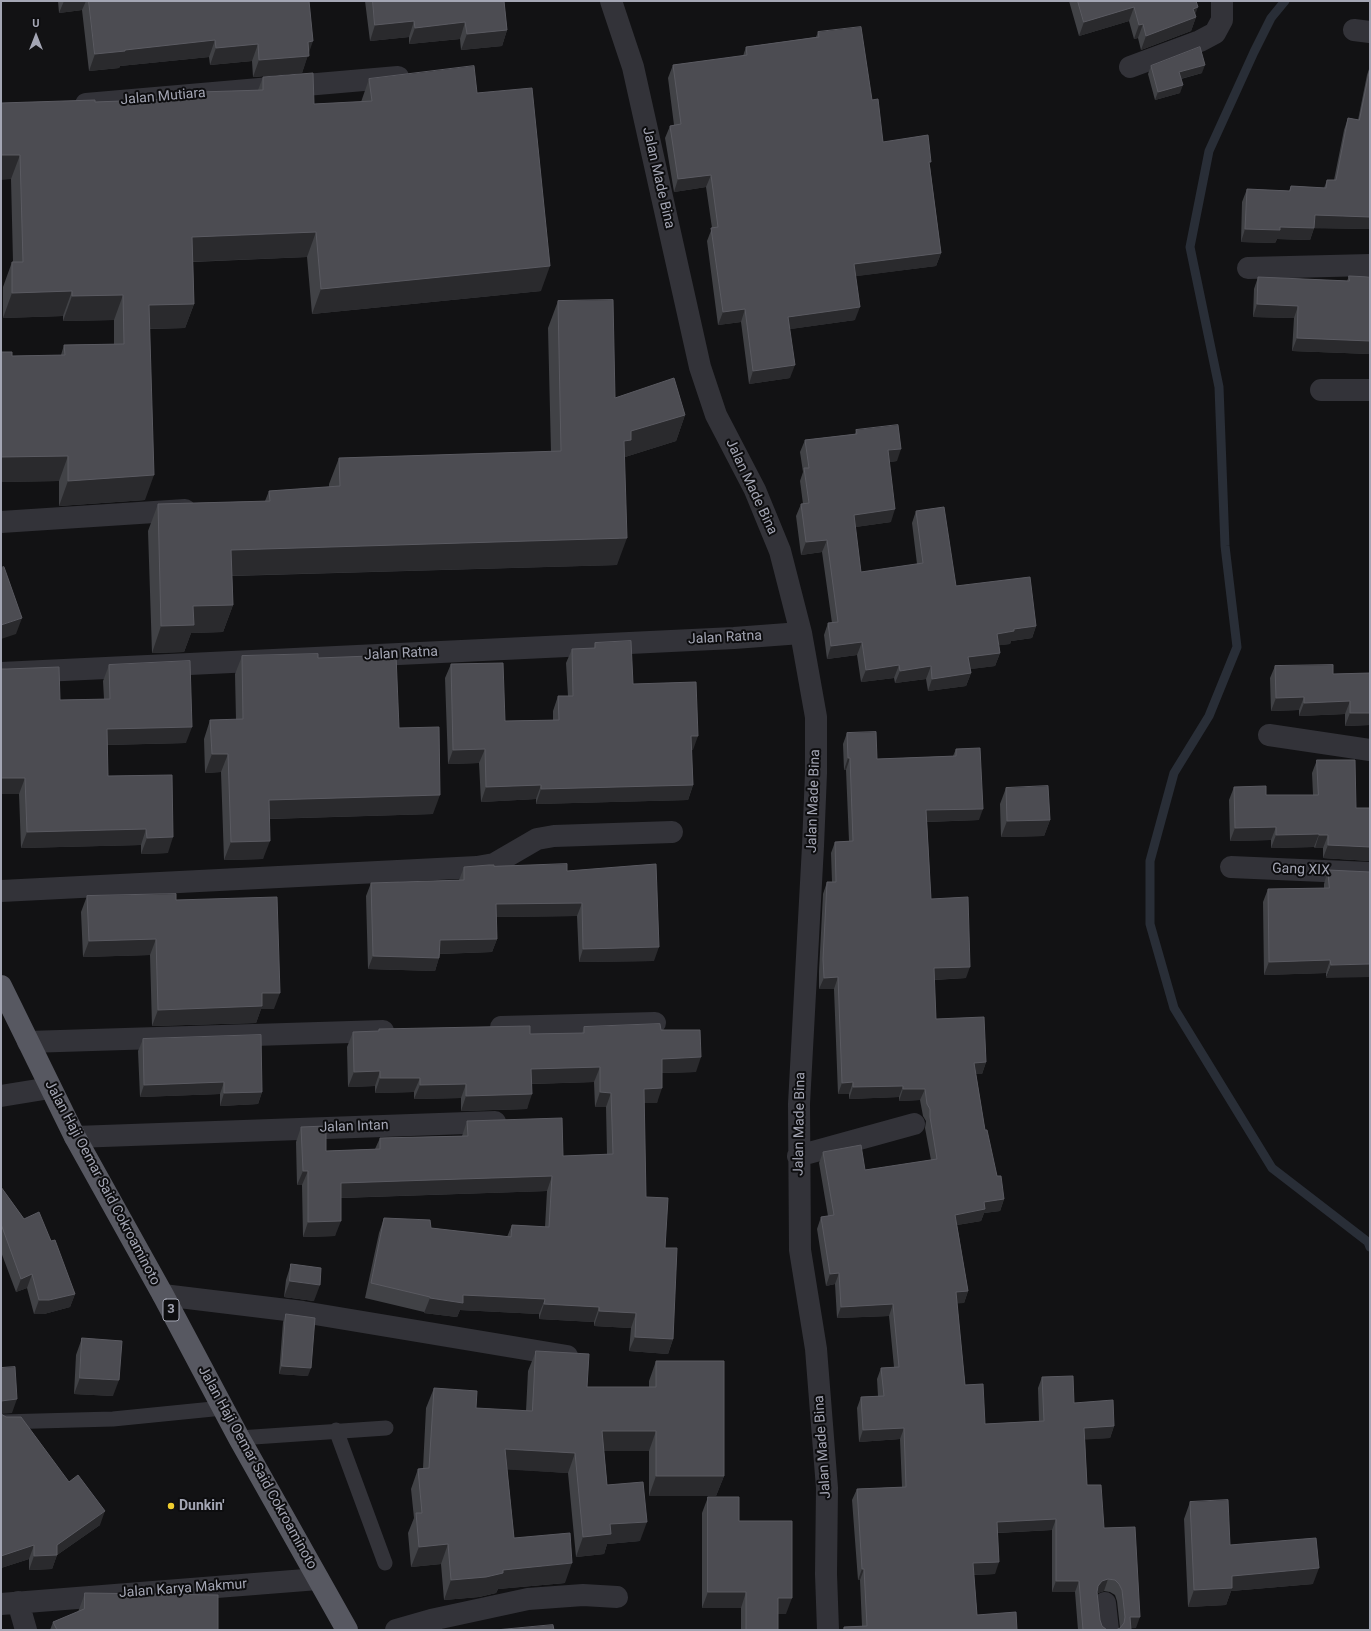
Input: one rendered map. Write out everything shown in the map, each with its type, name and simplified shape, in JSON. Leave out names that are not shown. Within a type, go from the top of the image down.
[{"type":"highway","name":"Jalan Haji Oemar Said Cokroaminoto","points":[[3,994],[75,1137],[163,1295],[239,1438],[347,1630]]},
{"type":"street","points":[[596,1],[633,67]]},
{"type":"street","name":"Jalan Made Bina","points":[[611,1],[633,67],[700,367],[716,416],[755,490],[780,551],[801,633],[816,717],[816,773],[799,1104],[798,1156],[800,1250],[816,1349],[827,1481],[826,1574],[828,1630]]},
{"type":"street","points":[[1130,67],[1200,41],[1215,33],[1222,20],[1222,1]]},
{"type":"street","name":"Jalan Mutiara","points":[[64,106],[420,75]]},
{"type":"street","points":[[1248,268],[1370,265]]},
{"type":"street","points":[[1321,390],[1370,390]]},
{"type":"street","points":[[1,522],[206,509]]},
{"type":"street","name":"Jalan Ratna","points":[[1,673],[734,638],[801,633]]},
{"type":"street","points":[[1269,735],[1370,750]]},
{"type":"street","points":[[1,891],[477,867],[494,864],[536,839],[554,836],[672,832]]},
{"type":"street","name":"Gang XIX","points":[[1231,867],[1370,872]]},
{"type":"street","points":[[480,1028],[655,1023]]},
{"type":"street","points":[[28,1042],[401,1030]]},
{"type":"street","points":[[1,1096],[50,1088]]},
{"type":"street","name":"Jalan Intan","points":[[75,1137],[513,1122]]},
{"type":"street","points":[[798,1156],[914,1124]]},
{"type":"street","points":[[163,1295],[303,1312],[587,1360]]},
{"type":"street","name":"Jalan Karya Makmur","points":[[9,1603],[318,1579]]},
{"type":"street","points":[[396,1630],[431,1620],[528,1599],[583,1595],[617,1597]]},
{"type":"street","points":[[9,1603],[26,1630]]},
{"type":"street","points":[[1105,1603],[1108,1630]]},
{"type":"lane","points":[[1,1422],[113,1419],[223,1408]]},
{"type":"lane","points":[[239,1438],[336,1430],[386,1428]]},
{"type":"lane","points":[[336,1430],[384,1563]]},
{"type":"building","points":[[89,1],[309,1],[313,41],[308,42],[309,56],[259,60],[258,44],[216,48],[215,40],[95,54]]},
{"type":"building","points":[[373,1],[504,1],[507,30],[467,34],[465,22],[415,28],[414,21],[375,25]]},
{"type":"building","points":[[1078,1],[1196,1],[1198,7],[1193,9],[1196,17],[1146,36],[1143,24],[1139,25],[1134,7],[1084,22]]},
{"type":"building","points":[[861,27],[872,100],[878,99],[883,142],[928,135],[931,162],[929,162],[941,253],[854,264],[860,307],[788,317],[795,365],[753,371],[745,309],[723,312],[711,228],[718,227],[711,175],[678,179],[670,126],[681,124],[673,65],[747,55],[746,47],[819,37],[818,32]]},
{"type":"building","points":[[1200,47],[1205,65],[1179,72],[1183,85],[1158,92],[1151,66]]},
{"type":"building","points":[[474,66],[477,93],[532,88],[550,266],[321,289],[316,232],[192,237],[194,304],[149,305],[154,475],[68,481],[68,456],[1,457],[1,352],[12,352],[12,356],[65,355],[64,345],[124,344],[123,295],[72,296],[72,291],[12,293],[12,262],[23,262],[20,155],[1,155],[1,103],[95,100],[95,102],[200,98],[200,92],[263,90],[263,77],[313,73],[314,104],[372,101],[369,79]]},
{"type":"building","points":[[1370,68],[1370,217],[1315,215],[1314,228],[1280,227],[1280,230],[1245,229],[1247,189],[1290,191],[1291,186],[1326,188],[1327,180],[1336,180],[1348,118],[1359,120]]},
{"type":"building","points":[[1349,276],[1370,277],[1370,341],[1297,338],[1298,306],[1257,304],[1258,277],[1349,281]]},
{"type":"building","points":[[613,300],[615,398],[674,378],[685,415],[631,431],[631,440],[624,441],[627,538],[231,550],[233,605],[193,606],[194,625],[161,626],[158,504],[270,501],[269,491],[340,486],[339,458],[561,451],[558,301]]},
{"type":"building","points":[[898,425],[901,449],[888,450],[895,509],[854,515],[861,572],[923,563],[916,511],[944,507],[956,586],[1030,577],[1036,626],[1014,629],[1014,631],[997,634],[1000,653],[968,657],[971,673],[932,679],[931,666],[900,671],[899,665],[866,670],[862,642],[831,646],[828,623],[838,622],[827,540],[806,542],[801,504],[809,503],[804,468],[809,468],[805,440],[857,434],[856,430]]},
{"type":"building","points":[[4,567],[22,618],[1,625],[1,568]]},
{"type":"building","points":[[631,641],[633,684],[696,682],[698,736],[691,736],[693,785],[541,789],[541,785],[486,787],[485,749],[453,750],[451,664],[503,663],[505,721],[559,720],[558,696],[573,696],[572,649],[595,648],[595,643]]},
{"type":"building","points":[[318,654],[318,658],[396,655],[399,728],[439,727],[440,795],[269,800],[270,841],[231,842],[228,754],[212,754],[210,720],[243,719],[242,656]]},
{"type":"building","points":[[190,661],[192,727],[107,729],[108,776],[172,775],[173,837],[147,838],[146,829],[27,832],[25,778],[1,778],[1,669],[59,667],[60,700],[110,699],[109,665]]},
{"type":"building","points":[[1333,665],[1333,674],[1370,673],[1370,713],[1350,713],[1350,701],[1304,703],[1304,697],[1276,698],[1275,666]]},
{"type":"building","points":[[876,732],[877,759],[956,756],[956,749],[980,748],[983,809],[926,810],[931,899],[968,897],[970,967],[934,968],[936,1019],[984,1017],[986,1062],[974,1063],[985,1130],[987,1130],[997,1176],[1001,1176],[1004,1199],[984,1202],[985,1209],[955,1215],[968,1291],[956,1292],[965,1385],[983,1384],[985,1424],[1044,1421],[1042,1377],[1073,1376],[1074,1403],[1113,1400],[1114,1426],[1084,1428],[1087,1485],[1101,1485],[1104,1528],[1135,1527],[1140,1617],[1130,1617],[1131,1630],[1116,1630],[1124,1623],[1125,1617],[1122,1590],[1115,1580],[1108,1579],[1102,1581],[1098,1586],[1097,1592],[1100,1620],[1102,1626],[1107,1630],[1083,1630],[1079,1581],[1056,1581],[1056,1519],[997,1522],[999,1562],[973,1563],[977,1615],[1016,1612],[1017,1630],[844,1630],[844,1627],[867,1626],[857,1489],[906,1487],[904,1428],[863,1430],[861,1397],[884,1396],[881,1368],[899,1367],[893,1304],[841,1307],[839,1273],[830,1274],[821,1217],[834,1215],[823,1152],[861,1145],[865,1170],[937,1159],[930,1109],[927,1104],[925,1089],[903,1089],[903,1086],[853,1087],[853,1082],[842,1083],[838,977],[824,978],[823,959],[827,882],[836,882],[835,842],[853,841],[850,758],[848,758],[847,733]]},
{"type":"building","points":[[1317,760],[1355,760],[1356,808],[1370,808],[1370,847],[1328,845],[1328,835],[1276,835],[1276,827],[1235,828],[1234,787],[1266,786],[1266,795],[1318,795]]},
{"type":"building","points":[[1048,786],[1050,820],[1007,821],[1006,788]]},
{"type":"building","points":[[567,864],[567,871],[656,864],[659,947],[583,949],[582,903],[496,904],[497,939],[440,940],[439,958],[373,956],[371,883],[464,880],[464,867],[489,865]]},
{"type":"building","points":[[1328,870],[1370,872],[1370,964],[1331,965],[1330,960],[1269,962],[1268,889],[1329,888]]},
{"type":"building","points":[[176,894],[176,900],[277,897],[280,993],[262,993],[262,1006],[158,1010],[156,939],[89,941],[87,896]]},
{"type":"building","points":[[660,1024],[661,1030],[700,1030],[701,1057],[662,1059],[662,1088],[644,1089],[646,1197],[668,1198],[665,1248],[677,1248],[673,1339],[635,1337],[636,1313],[599,1311],[599,1307],[544,1304],[545,1299],[463,1295],[463,1303],[430,1298],[371,1283],[384,1218],[430,1220],[431,1228],[511,1237],[512,1225],[549,1227],[552,1176],[341,1183],[341,1221],[308,1222],[308,1171],[303,1171],[301,1127],[326,1126],[326,1151],[380,1149],[380,1138],[468,1136],[467,1121],[562,1118],[563,1156],[613,1154],[611,1093],[600,1092],[600,1067],[531,1069],[532,1094],[466,1096],[466,1084],[420,1085],[420,1078],[380,1078],[380,1071],[354,1072],[353,1032],[379,1031],[379,1029],[530,1026],[530,1034],[584,1033],[584,1027]]},
{"type":"building","points":[[261,1035],[262,1092],[224,1093],[224,1082],[144,1085],[143,1039]]},
{"type":"building","points":[[1,1187],[24,1219],[39,1212],[51,1241],[55,1240],[75,1294],[49,1300],[39,1300],[32,1274],[21,1279],[1,1224]]},
{"type":"building","points":[[291,1264],[321,1268],[320,1285],[290,1281]]},
{"type":"building","points":[[286,1314],[315,1318],[311,1368],[282,1366]]},
{"type":"building","points":[[82,1338],[122,1341],[119,1380],[80,1378]]},
{"type":"building","points":[[536,1351],[589,1354],[587,1387],[656,1387],[656,1361],[724,1361],[724,1476],[656,1476],[656,1431],[602,1431],[607,1485],[643,1482],[647,1522],[610,1524],[611,1534],[583,1537],[575,1453],[505,1449],[514,1538],[570,1533],[572,1563],[503,1570],[503,1573],[486,1577],[451,1580],[448,1544],[419,1547],[416,1513],[422,1513],[418,1469],[429,1468],[434,1388],[477,1391],[476,1408],[532,1411]]},
{"type":"building","points":[[15,1367],[17,1399],[1,1401],[1,1368]]},
{"type":"building","points":[[1,1414],[6,1417],[21,1417],[69,1482],[78,1475],[105,1511],[57,1545],[57,1555],[34,1556],[34,1545],[1,1556]]},
{"type":"building","points":[[708,1497],[739,1497],[739,1521],[792,1521],[792,1598],[778,1598],[778,1630],[746,1630],[746,1592],[708,1592]]},
{"type":"building","points":[[1228,1500],[1230,1545],[1316,1538],[1319,1568],[1232,1576],[1232,1588],[1194,1590],[1190,1502]]},
{"type":"building","points":[[85,1593],[218,1595],[218,1630],[57,1630],[53,1622],[84,1609]]},
{"type":"building","points":[[553,1625],[554,1630],[496,1630]]},
{"type":"waterway","points":[[1285,1],[1271,18],[1209,151],[1190,247],[1219,387],[1225,546],[1237,647],[1209,716],[1174,773],[1150,861],[1150,924],[1174,1008],[1272,1168],[1368,1242],[1370,1247]]},
{"type":"place","name":"Dunkin'","points":[[171,1506]]}]
